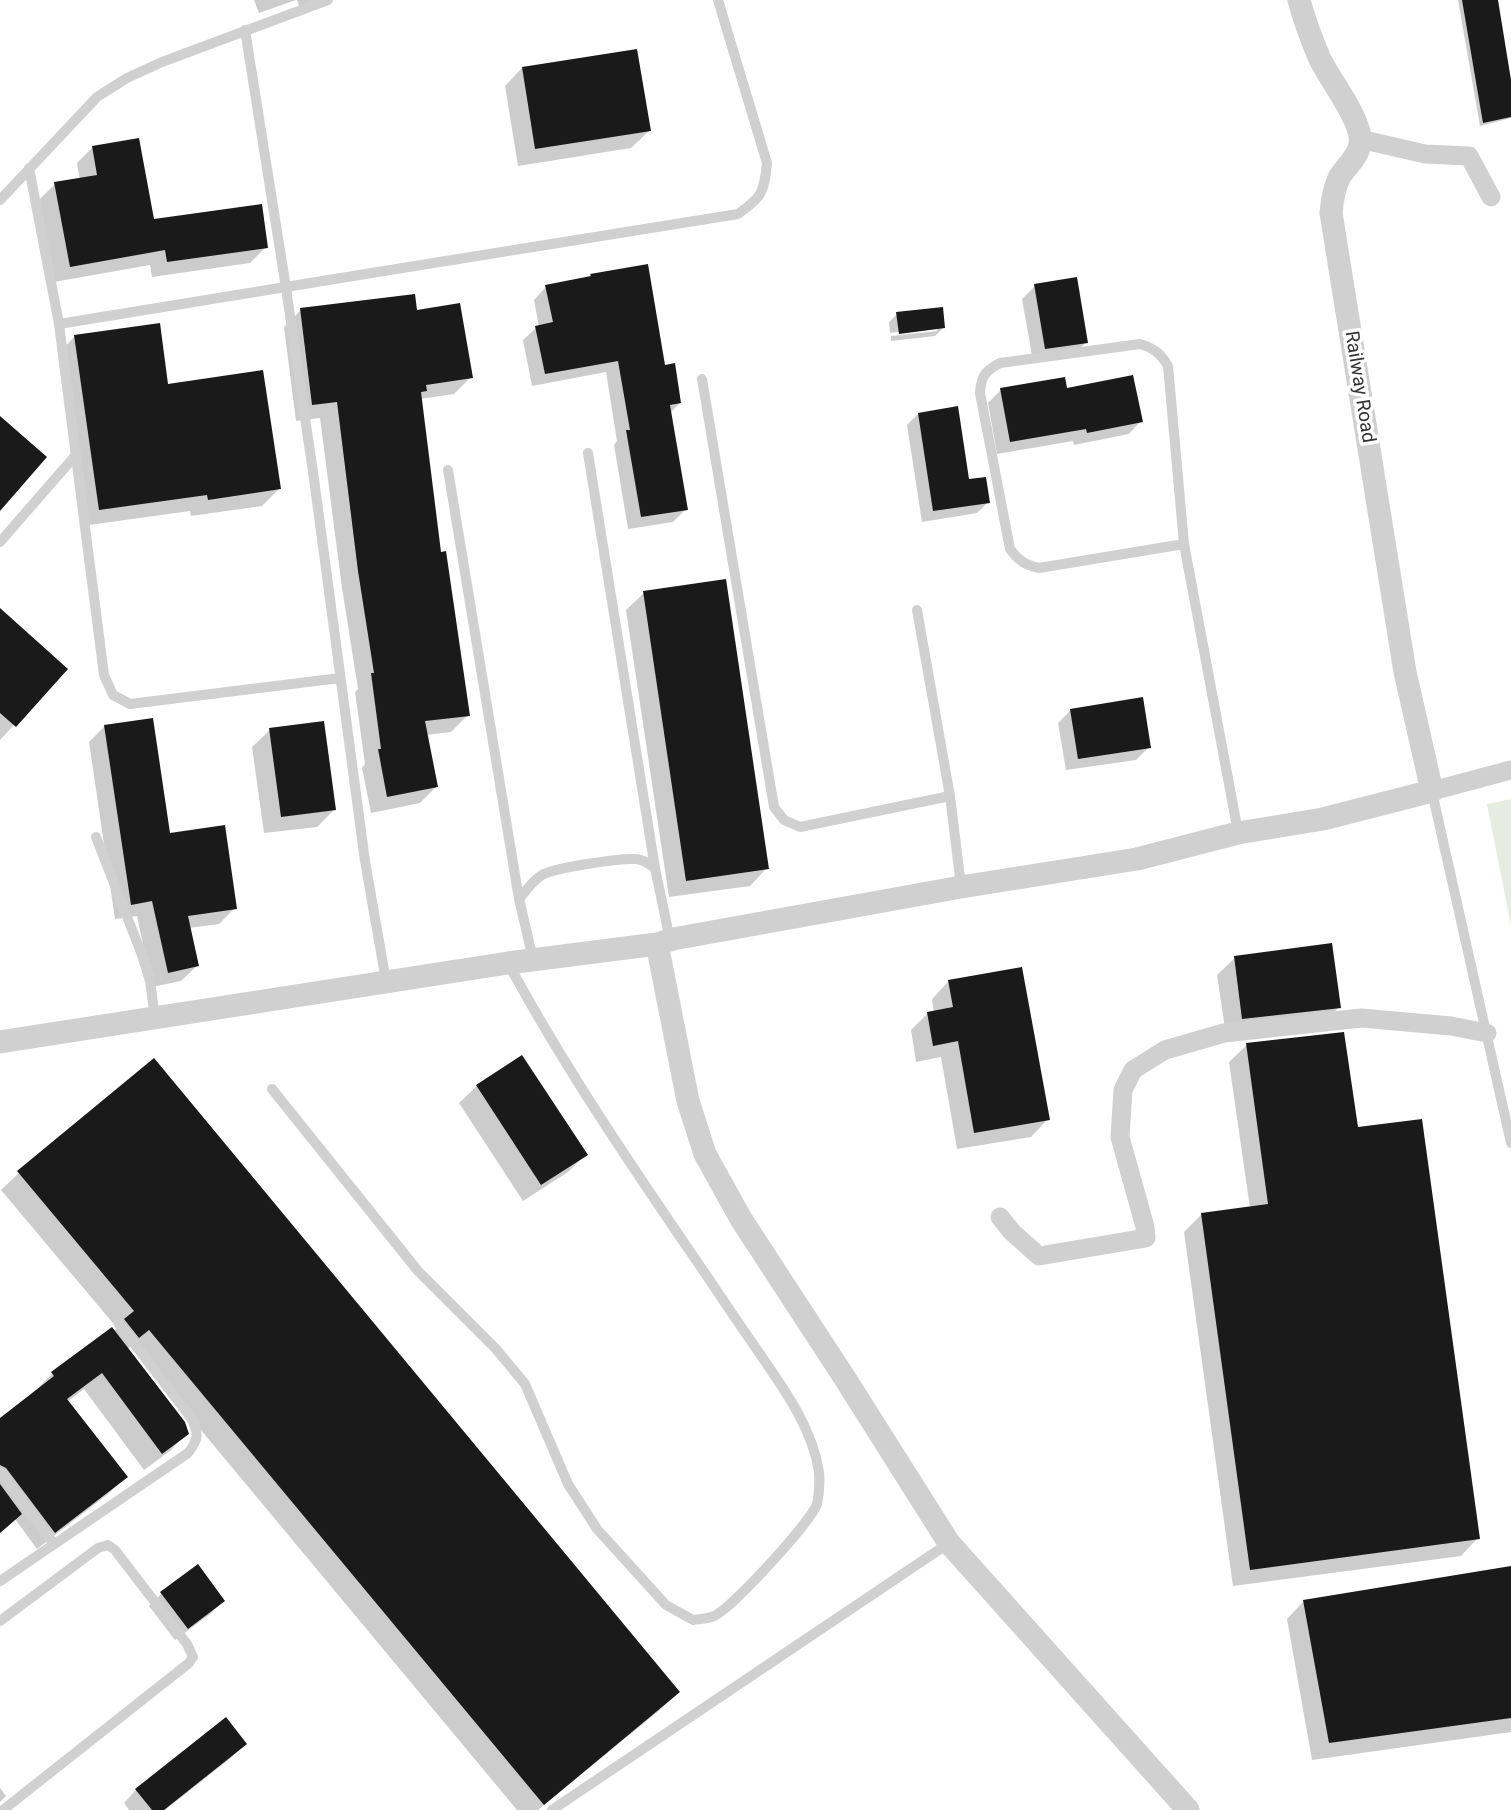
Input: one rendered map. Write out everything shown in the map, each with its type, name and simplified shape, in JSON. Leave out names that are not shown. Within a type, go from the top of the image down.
[{"type":"street","points":[[1299,0],[1320,59],[1359,126],[1360,139],[1425,154],[1469,156],[1491,197]]},
{"type":"street","name":"Railway Road","points":[[1360,139],[1353,160],[1340,176],[1332,197],[1331,213],[1405,673],[1432,791]]},
{"type":"street","points":[[0,1042],[508,963],[663,942],[961,887],[1137,859],[1238,834],[1323,819],[1511,770]]},
{"type":"street","points":[[663,942],[688,1101],[705,1154],[741,1219],[949,1543],[1188,1810]]},
{"type":"street","points":[[1000,1217],[1012,1232],[1040,1256],[1146,1238],[1120,1137],[1123,1090],[1133,1070],[1165,1050],[1224,1033],[1362,1018],[1451,1026],[1486,1033]]},
{"type":"lane","points":[[0,200],[96,97],[139,72],[328,0]]},
{"type":"lane","points":[[59,324],[738,214],[756,202],[765,187],[767,163],[718,0]]},
{"type":"lane","points":[[245,30],[286,288],[365,861],[386,982]]},
{"type":"lane","points":[[29,168],[59,324],[104,675],[113,695],[130,704],[340,678]]},
{"type":"lane","points":[[1184,544],[1039,568],[1027,565],[1017,558],[1010,549],[981,393],[981,380],[989,369],[1000,363],[1140,344],[1152,347],[1163,356],[1168,366],[1184,544],[1238,834]]},
{"type":"lane","points":[[702,379],[774,807],[784,821],[800,827],[950,796]]},
{"type":"lane","points":[[588,453],[655,868],[663,942]]},
{"type":"lane","points":[[0,542],[75,456]]},
{"type":"lane","points":[[448,470],[519,899],[534,960]]},
{"type":"lane","points":[[917,611],[950,796],[961,887]]},
{"type":"lane","points":[[1432,791],[1511,1143]]},
{"type":"lane","points":[[96,837],[142,955],[150,981],[155,1018]]},
{"type":"lane","points":[[519,899],[533,881],[543,873],[555,870],[636,859],[655,868]]},
{"type":"lane","points":[[272,1089],[418,1271],[496,1349],[525,1384],[568,1484],[597,1529],[666,1605],[693,1620],[714,1616],[743,1592],[778,1555],[817,1504],[819,1474],[814,1454],[806,1430],[776,1377],[638,1176],[564,1062],[508,963]]},
{"type":"lane","points":[[0,1581],[188,1453],[196,1442],[197,1430],[191,1418],[119,1324]]},
{"type":"lane","points":[[0,1472],[54,1544]]},
{"type":"lane","points":[[552,1810],[949,1543]]},
{"type":"lane","points":[[0,1621],[98,1548],[108,1545],[115,1550],[187,1644],[193,1657],[189,1663],[3,1810]]},
{"type":"shaded area","points":[[1511,799],[1511,926],[1487,804]]},
{"type":"building","points":[[1462,0],[1498,0],[1511,80],[1511,117],[1483,123]]},
{"type":"building","points":[[637,49],[651,131],[535,149],[522,67]]},
{"type":"building","points":[[139,138],[154,219],[262,204],[268,248],[167,262],[165,250],[70,267],[54,182],[97,175],[92,146]]},
{"type":"building","points":[[648,264],[665,365],[675,363],[681,403],[670,405],[688,510],[641,517],[626,430],[630,430],[618,361],[545,374],[535,326],[553,322],[545,285]]},
{"type":"building","points":[[1077,277],[1088,343],[1045,349],[1034,284]]},
{"type":"building","points":[[415,294],[417,310],[460,303],[473,378],[426,385],[427,391],[421,392],[441,552],[446,551],[470,716],[425,721],[438,787],[387,797],[378,749],[381,749],[371,673],[374,673],[337,402],[312,405],[300,308]]},
{"type":"building","points":[[943,307],[945,328],[899,334],[896,312]]},
{"type":"building","points":[[160,323],[168,384],[263,370],[281,489],[208,500],[207,495],[99,510],[74,335]]},
{"type":"building","points":[[1133,375],[1143,422],[1087,433],[1086,429],[1010,442],[1000,388],[1065,377],[1067,388]]},
{"type":"building","points":[[958,406],[969,479],[986,477],[990,503],[933,511],[918,413]]},
{"type":"building","points":[[0,416],[47,457],[0,511]]},
{"type":"building","points":[[726,579],[769,869],[686,881],[643,591]]},
{"type":"building","points":[[0,608],[68,669],[16,727],[0,713]]},
{"type":"building","points":[[1143,697],[1151,748],[1078,759],[1070,709]]},
{"type":"building","points":[[153,718],[170,833],[225,825],[237,909],[188,916],[199,966],[168,973],[152,901],[131,905],[104,725]]},
{"type":"building","points":[[324,721],[336,810],[281,817],[269,728]]},
{"type":"building","points":[[1332,943],[1341,1008],[1242,1019],[1234,956]]},
{"type":"building","points":[[1022,967],[1050,1120],[974,1133],[958,1041],[933,1046],[927,1012],[953,1007],[948,980]]},
{"type":"building","points":[[1344,1032],[1358,1127],[1422,1119],[1480,1539],[1250,1570],[1201,1213],[1268,1204],[1246,1043]]},
{"type":"building","points":[[522,1055],[588,1155],[541,1185],[476,1085]]},
{"type":"building","points":[[154,1058],[680,1692],[544,1805],[149,1330],[139,1338],[124,1319],[134,1311],[17,1171]]},
{"type":"building","points":[[112,1327],[185,1422],[189,1434],[162,1454],[102,1373],[67,1399],[128,1477],[55,1533],[6,1468],[0,1465],[0,1418],[54,1376],[51,1372]]},
{"type":"building","points":[[0,1484],[22,1514],[0,1533]]},
{"type":"building","points":[[198,1564],[225,1601],[188,1629],[160,1592]]},
{"type":"building","points":[[1511,1566],[1511,1718],[1329,1743],[1303,1600]]},
{"type":"building","points":[[226,1717],[247,1744],[164,1810],[152,1810],[135,1789]]}]
